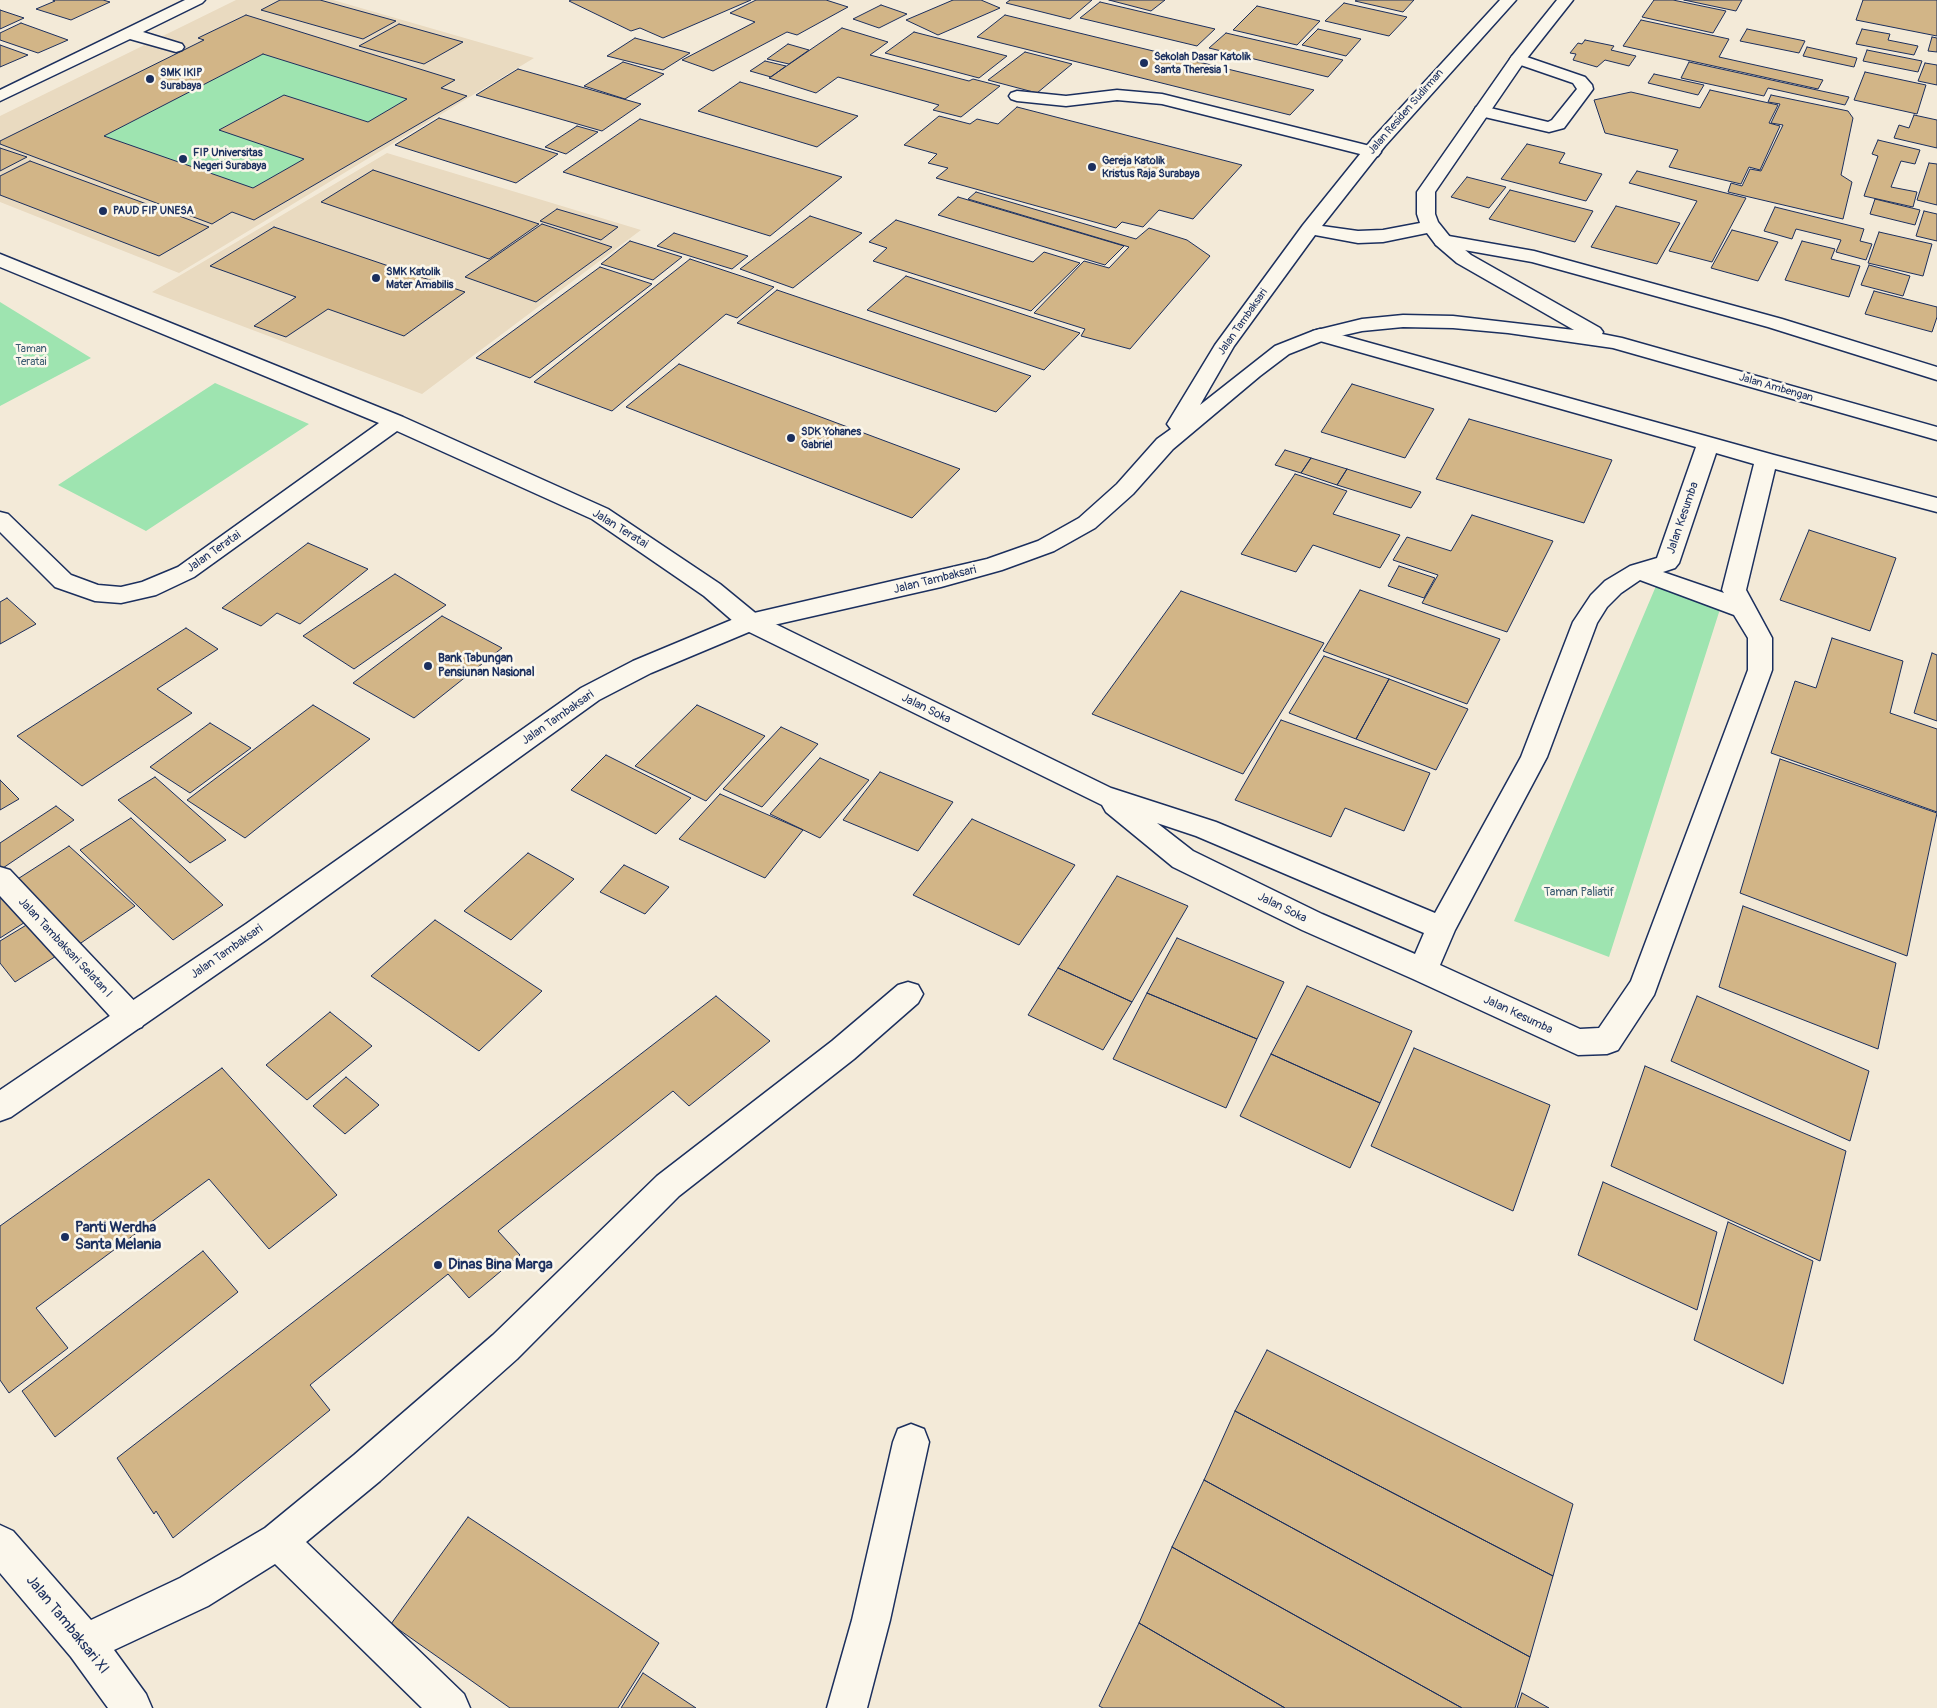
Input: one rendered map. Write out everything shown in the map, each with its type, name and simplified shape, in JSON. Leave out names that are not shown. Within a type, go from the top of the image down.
[{"type":"street","points":[[0,96],[197,0]]},
{"type":"street","name":"Jalan Residen Sudirman","points":[[1310,229],[1430,83],[1508,0]]},
{"type":"street","points":[[1437,234],[1426,214],[1426,192],[1518,59],[1565,0]]},
{"type":"street","points":[[128,33],[176,47]]},
{"type":"street","points":[[1482,111],[1549,127],[1558,124],[1585,89],[1579,80],[1518,59]]},
{"type":"street","points":[[1017,96],[1038,100],[1066,101],[1116,95],[1162,99],[1372,152]]},
{"type":"street","points":[[1310,229],[1358,237],[1437,234],[1534,257],[1775,323],[1937,374]]},
{"type":"street","name":"Jalan Tambaksari","points":[[1166,444],[1225,345],[1310,229]]},
{"type":"street","name":"Jalan Ambengan","points":[[1437,234],[1464,259],[1489,275],[1571,321],[1615,342]]},
{"type":"street","name":"Jalan Teratai","points":[[0,260],[395,422],[600,514],[712,590],[750,622]]},
{"type":"street","name":"Jalan Ambengan","points":[[1320,335],[1370,324],[1402,321],[1454,322],[1508,327],[1615,342],[1937,434]]},
{"type":"street","points":[[1320,335],[1766,460],[1937,505]]},
{"type":"street","name":"Jalan Tambaksari","points":[[0,1107],[256,932],[590,694],[642,667],[750,622],[950,577],[994,565],[1046,546],[1087,523],[1125,489],[1166,444],[1228,391],[1282,350],[1320,335]]},
{"type":"street","name":"Jalan Teratai","points":[[0,519],[63,581],[95,593],[121,595],[148,589],[186,572],[395,422]]},
{"type":"street","name":"Jalan Kesumba","points":[[1708,444],[1667,563],[1638,572],[1613,587],[1599,601],[1586,622],[1534,757],[1441,928],[1423,970],[1578,1042],[1607,1041],[1644,986],[1760,670],[1760,638],[1734,590],[1766,460]]},
{"type":"street","points":[[1638,572],[1743,609]]},
{"type":"street","name":"Jalan Soka","points":[[750,622],[1102,795],[1206,829],[1441,928]]},
{"type":"street","name":"Jalan Soka","points":[[1102,795],[1183,860],[1312,922],[1423,970]]},
{"type":"street","name":"Jalan Tambaksari Selatan I","points":[[0,878],[131,1018]]},
{"type":"street","points":[[86,1643],[194,1592],[278,1541],[367,1468],[505,1348],[668,1186],[843,1050],[908,994]]},
{"type":"street","points":[[847,1708],[871,1620],[911,1442]]},
{"type":"street","points":[[278,1541],[450,1708]]},
{"type":"street","name":"Jalan Tambaksari XI","points":[[0,1544],[86,1643],[132,1708]]},
{"type":"shaded area","name":"FIP Universitas Negeri Surabaya","points":[[236,0],[333,0],[534,58],[179,273],[0,202],[0,116]]},
{"type":"shaded area","name":"SMK Katolik Mater Amabilis","points":[[387,153],[641,230],[422,394],[152,292]]},
{"type":"green space","points":[[263,54],[407,99],[368,122],[284,95],[220,129],[304,159],[253,188],[104,136]]},
{"type":"green space","name":"Taman Teratai","points":[[0,302],[91,358],[0,406]]},
{"type":"green space","points":[[215,383],[309,424],[146,531],[58,485]]},
{"type":"green space","name":"Taman Paliatif","points":[[1656,586],[1721,606],[1609,957],[1514,921]]},
{"type":"building","points":[[53,0],[103,0],[110,2],[71,20],[36,9],[55,1]]},
{"type":"building","points":[[280,0],[320,0],[396,21],[363,39],[261,10]]},
{"type":"building","points":[[751,0],[663,38],[640,28],[631,31],[569,1]]},
{"type":"building","points":[[756,0],[826,0],[848,7],[797,35],[787,32],[713,71],[682,60],[755,22],[730,13]]},
{"type":"building","points":[[953,0],[981,0],[1000,8],[938,35],[906,20]]},
{"type":"building","points":[[1010,0],[1092,0],[1070,19],[1006,3]]},
{"type":"building","points":[[1109,0],[1165,0],[1151,11]]},
{"type":"building","points":[[1414,0],[1403,12],[1355,1]]},
{"type":"building","points":[[1654,0],[1673,0],[1726,11],[1713,33],[1642,17]]},
{"type":"building","points":[[1684,0],[1742,0],[1736,11]]},
{"type":"building","points":[[1863,0],[1937,0],[1937,36],[1856,20]]},
{"type":"building","points":[[1100,2],[1215,29],[1197,46],[1080,18]]},
{"type":"building","points":[[1344,3],[1407,17],[1389,36],[1325,21]]},
{"type":"building","points":[[881,5],[907,14],[879,28],[853,19]]},
{"type":"building","points":[[1257,6],[1320,21],[1297,45],[1233,30]]},
{"type":"building","points":[[0,10],[24,18],[0,29]]},
{"type":"building","points":[[246,15],[455,80],[441,88],[467,96],[254,220],[232,212],[212,224],[0,144],[0,141],[204,40],[198,38]],"holes":[[[263,54],[407,99],[368,122],[284,95],[219,130],[304,159],[253,188],[104,136]]]},
{"type":"building","name":"Sekolah Dasar Katolik Santa Theresia 1","points":[[1005,15],[1314,90],[1290,115],[977,37]]},
{"type":"building","points":[[1641,20],[1729,39],[1719,57],[1823,80],[1818,89],[1623,46]]},
{"type":"building","points":[[21,23],[68,40],[38,53],[0,40],[0,33]]},
{"type":"building","points":[[399,24],[463,42],[424,64],[359,46]]},
{"type":"building","points":[[842,28],[888,42],[870,55],[969,81],[973,79],[1000,86],[961,117],[933,110],[939,105],[838,77],[816,93],[769,78]]},
{"type":"building","points":[[1318,29],[1361,39],[1346,56],[1302,45]]},
{"type":"building","points":[[1747,29],[1805,41],[1799,53],[1740,41]]},
{"type":"building","points":[[1862,29],[1890,34],[1888,40],[1918,46],[1914,55],[1856,44]]},
{"type":"building","points":[[914,32],[1007,56],[979,78],[885,53]]},
{"type":"building","points":[[1226,33],[1343,60],[1328,77],[1209,48]]},
{"type":"building","points":[[1932,37],[1937,38],[1937,52],[1928,51]]},
{"type":"building","points":[[635,38],[690,53],[663,70],[607,56]]},
{"type":"building","points":[[1585,40],[1614,46],[1611,50],[1636,56],[1629,66],[1605,60],[1597,67],[1573,60],[1576,54],[1570,53],[1578,43],[1582,44]]},
{"type":"building","points":[[788,44],[809,50],[789,64],[767,59]]},
{"type":"building","points":[[0,45],[28,55],[0,67]]},
{"type":"building","points":[[1807,47],[1857,58],[1854,67],[1803,56]]},
{"type":"building","points":[[1867,50],[1922,61],[1918,72],[1863,61]]},
{"type":"building","points":[[1025,52],[1072,64],[1037,93],[988,80]]},
{"type":"building","points":[[765,61],[786,66],[771,77],[750,71]]},
{"type":"building","points":[[623,62],[664,74],[625,99],[584,86]]},
{"type":"building","points":[[1689,62],[1849,97],[1845,105],[1768,88],[1764,96],[1681,78]]},
{"type":"building","points":[[1925,63],[1937,65],[1937,85],[1918,81]]},
{"type":"building","points":[[518,69],[641,104],[602,131],[476,95]]},
{"type":"building","points":[[1865,72],[1926,85],[1917,114],[1854,100]]},
{"type":"building","points":[[1654,74],[1704,85],[1698,95],[1648,83]]},
{"type":"building","points":[[740,82],[858,116],[817,147],[698,111]]},
{"type":"building","points":[[1710,90],[1778,105],[1769,123],[1780,126],[1760,170],[1749,167],[1741,184],[1669,167],[1678,150],[1605,133],[1594,100],[1631,92],[1700,108]]},
{"type":"building","points":[[1771,95],[1848,111],[1853,118],[1841,175],[1852,182],[1843,219],[1728,192],[1731,183],[1742,186],[1750,169],[1761,171],[1783,125],[1771,123],[1780,104],[1768,102]]},
{"type":"building","name":"Gereja Katolik Kristus Raja Surabaya","points":[[1017,107],[1242,165],[1193,219],[1159,210],[1143,227],[1122,222],[1116,228],[936,178],[948,168],[928,163],[937,154],[904,145],[939,116],[970,124],[977,119],[998,124]]},
{"type":"building","points":[[1914,115],[1937,120],[1937,148],[1894,138],[1899,125],[1909,128]]},
{"type":"building","points":[[439,118],[558,154],[516,183],[395,145]]},
{"type":"building","points":[[640,119],[842,177],[770,236],[563,172]]},
{"type":"building","points":[[577,126],[598,132],[566,154],[545,147]]},
{"type":"building","points":[[1878,140],[1920,150],[1915,164],[1901,161],[1891,187],[1917,192],[1913,207],[1864,196],[1878,156],[1872,154]]},
{"type":"building","points":[[1527,144],[1565,153],[1559,163],[1602,174],[1586,201],[1501,179]]},
{"type":"building","points":[[0,148],[27,157],[0,171]]},
{"type":"building","name":"PAUD FIP UNESA","points":[[30,161],[209,227],[159,256],[0,195],[0,176]]},
{"type":"building","points":[[1929,163],[1937,164],[1937,205],[1917,200]]},
{"type":"building","points":[[373,170],[539,224],[489,259],[321,202]]},
{"type":"building","points":[[1637,171],[1746,198],[1712,262],[1669,251],[1697,201],[1629,183]]},
{"type":"building","points":[[1467,177],[1506,187],[1489,208],[1451,197]]},
{"type":"building","points":[[1510,190],[1593,211],[1575,242],[1489,219]]},
{"type":"building","points":[[976,192],[1136,239],[1149,228],[1187,240],[1210,256],[1130,349],[1081,336],[1085,329],[1034,313],[1084,261],[1109,268],[1129,247],[968,199]]},
{"type":"building","points":[[958,197],[1124,246],[1105,265],[938,215]]},
{"type":"building","points":[[1875,199],[1920,210],[1915,225],[1870,214]]},
{"type":"building","points":[[1616,206],[1680,223],[1657,264],[1591,247]]},
{"type":"building","points":[[1775,207],[1864,229],[1860,241],[1872,244],[1866,260],[1836,252],[1841,240],[1796,229],[1792,239],[1764,231]]},
{"type":"building","points":[[557,209],[618,227],[601,240],[540,221]]},
{"type":"building","points":[[1924,211],[1937,214],[1937,241],[1916,236]]},
{"type":"building","points":[[810,216],[862,233],[793,288],[740,269]]},
{"type":"building","points":[[896,220],[1033,262],[1044,252],[1080,263],[1031,311],[873,261],[887,248],[869,242]]},
{"type":"building","points":[[542,224],[612,247],[536,302],[465,277]]},
{"type":"building","points":[[274,227],[465,292],[404,336],[328,309],[286,337],[254,326],[296,297],[210,266]]},
{"type":"building","points":[[1732,230],[1778,242],[1758,281],[1711,268]]},
{"type":"building","points":[[1879,232],[1932,244],[1923,276],[1868,263]]},
{"type":"building","points":[[674,233],[748,256],[732,269],[657,246]]},
{"type":"building","points":[[630,241],[682,257],[653,280],[601,264]]},
{"type":"building","points":[[1802,241],[1835,249],[1831,259],[1860,266],[1849,297],[1785,280]]},
{"type":"building","points":[[690,259],[774,287],[737,318],[726,314],[612,411],[534,382]]},
{"type":"building","points":[[1869,265],[1910,276],[1903,296],[1861,285]]},
{"type":"building","points":[[600,267],[652,284],[530,378],[476,358]]},
{"type":"building","points":[[906,276],[1080,333],[1044,370],[867,310]]},
{"type":"building","points":[[777,290],[1031,376],[996,412],[737,323]]},
{"type":"building","points":[[1874,291],[1937,307],[1937,317],[1932,332],[1865,314]]},
{"type":"building","name":"SDK Yohanes Gabriel","points":[[679,364],[960,469],[912,518],[626,407]]},
{"type":"building","points":[[1352,384],[1434,409],[1405,458],[1321,432]]},
{"type":"building","points":[[1469,419],[1612,460],[1584,523],[1436,479]]},
{"type":"building","points":[[1285,450],[1311,458],[1301,473],[1275,465]]},
{"type":"building","points":[[1311,458],[1347,469],[1337,485],[1301,473]]},
{"type":"building","points":[[1347,469],[1421,492],[1411,508],[1337,485]]},
{"type":"building","points":[[1295,474],[1347,491],[1333,514],[1400,535],[1380,568],[1313,545],[1296,572],[1241,554]]},
{"type":"building","points":[[1472,515],[1553,541],[1507,632],[1422,603],[1438,575],[1393,560],[1407,537],[1451,551]]},
{"type":"building","points":[[1809,530],[1896,558],[1870,631],[1780,600]]},
{"type":"building","points":[[308,543],[368,569],[300,624],[277,613],[261,626],[222,608]]},
{"type":"building","points":[[1399,566],[1435,578],[1424,598],[1388,586]]},
{"type":"building","points":[[395,574],[446,605],[354,669],[303,636]]},
{"type":"building","points":[[1360,590],[1500,639],[1467,704],[1323,651]]},
{"type":"building","points":[[1181,591],[1324,643],[1243,774],[1092,714]]},
{"type":"building","points":[[7,598],[36,624],[0,644],[0,602]]},
{"type":"building","name":"Bank Tabungan Pensiunan Nasional","points":[[442,616],[502,648],[414,718],[353,683]]},
{"type":"building","points":[[186,628],[218,649],[157,689],[192,713],[82,786],[17,736]]},
{"type":"building","points":[[1832,638],[1903,661],[1890,713],[1937,729],[1937,812],[1771,753],[1795,681],[1816,688]]},
{"type":"building","points":[[1932,653],[1937,655],[1937,721],[1914,713]]},
{"type":"building","points":[[1324,656],[1389,679],[1356,739],[1289,713]]},
{"type":"building","points":[[1389,679],[1468,709],[1436,770],[1356,739]]},
{"type":"building","points":[[313,705],[370,739],[245,838],[187,800]]},
{"type":"building","points":[[697,705],[765,736],[706,801],[635,766]]},
{"type":"building","points":[[1281,720],[1430,773],[1404,831],[1345,808],[1331,837],[1235,800]]},
{"type":"building","points":[[210,723],[251,748],[190,793],[150,767]]},
{"type":"building","points":[[781,727],[818,744],[762,807],[723,789]]},
{"type":"building","points":[[606,755],[691,798],[656,834],[571,790]]},
{"type":"building","points":[[820,758],[869,780],[820,838],[770,814]]},
{"type":"building","points":[[1780,759],[1937,813],[1907,956],[1740,893]]},
{"type":"building","points":[[880,772],[953,802],[918,851],[843,820]]},
{"type":"building","points":[[155,777],[226,840],[190,863],[118,800]]},
{"type":"building","points":[[0,780],[19,799],[0,810]]},
{"type":"building","points":[[720,794],[803,830],[765,878],[679,839]]},
{"type":"building","points":[[56,806],[74,820],[0,870],[0,843]]},
{"type":"building","points":[[131,818],[223,905],[173,940],[80,850]]},
{"type":"building","points":[[972,819],[1075,865],[1019,945],[913,895]]},
{"type":"building","points":[[69,846],[135,906],[78,945],[13,882]]},
{"type":"building","points":[[528,853],[574,879],[511,940],[464,911]]},
{"type":"building","points":[[624,865],[669,887],[645,914],[600,892]]},
{"type":"building","points":[[1117,876],[1188,906],[1132,1002],[1058,968]]},
{"type":"building","points":[[0,884],[30,919],[0,938]]},
{"type":"building","points":[[1743,906],[1896,963],[1878,1049],[1719,987]]},
{"type":"building","points":[[435,920],[542,991],[479,1051],[371,976]]},
{"type":"building","points":[[33,921],[61,953],[15,982],[0,963],[0,941]]},
{"type":"building","points":[[1177,938],[1284,982],[1257,1039],[1147,993]]},
{"type":"building","points":[[1058,968],[1132,1002],[1103,1050],[1028,1015]]},
{"type":"building","points":[[1307,986],[1412,1031],[1380,1103],[1271,1054]]},
{"type":"building","points":[[1147,993],[1257,1039],[1226,1108],[1113,1059]]},
{"type":"building","name":"Dinas Bina Marga","points":[[716,996],[770,1041],[689,1106],[673,1091],[498,1231],[520,1255],[469,1298],[448,1274],[310,1385],[330,1410],[173,1538],[156,1511],[154,1514],[117,1458]]},
{"type":"building","points":[[1697,996],[1869,1071],[1850,1141],[1671,1061]]},
{"type":"building","points":[[330,1012],[372,1046],[307,1100],[266,1065]]},
{"type":"building","points":[[1414,1048],[1550,1105],[1513,1211],[1371,1146]]},
{"type":"building","points":[[1271,1054],[1380,1103],[1350,1168],[1240,1116]]},
{"type":"building","points":[[1645,1066],[1846,1151],[1820,1261],[1611,1166]]},
{"type":"building","name":"Panti Werdha Santa Melania","points":[[222,1068],[337,1195],[269,1249],[209,1179],[36,1308],[68,1348],[9,1393],[0,1380],[0,1226]]},
{"type":"building","points":[[346,1077],[379,1105],[345,1134],[313,1106]]},
{"type":"building","points":[[1603,1182],[1717,1232],[1697,1310],[1578,1255]]},
{"type":"building","points":[[1728,1222],[1813,1261],[1783,1384],[1694,1340]]},
{"type":"building","points":[[203,1251],[238,1292],[55,1437],[22,1391]]},
{"type":"building","points":[[1267,1350],[1573,1504],[1553,1576],[1235,1411]]},
{"type":"building","points":[[1235,1411],[1553,1576],[1530,1657],[1204,1480]]},
{"type":"building","points":[[1204,1480],[1530,1657],[1515,1708],[1462,1708],[1172,1547]]},
{"type":"building","points":[[468,1517],[659,1643],[618,1708],[510,1708],[391,1624]]},
{"type":"building","points":[[1172,1547],[1462,1708],[1285,1708],[1139,1623]]},
{"type":"building","points":[[1139,1623],[1285,1708],[1103,1708],[1099,1706]]},
{"type":"building","points":[[643,1673],[696,1708],[621,1708]]},
{"type":"building","points":[[1522,1693],[1549,1708],[1517,1708]]},
{"type":"place","name":"Sekolah Dasar Katolik Santa Theresia 1","points":[[1144,63]]},
{"type":"place","name":"SMK IKIP Surabaya","points":[[150,79]]},
{"type":"place","name":"FIP Universitas Negeri Surabaya","points":[[183,159]]},
{"type":"place","name":"Gereja Katolik Kristus Raja Surabaya","points":[[1092,167]]},
{"type":"place","name":"PAUD FIP UNESA","points":[[103,211]]},
{"type":"place","name":"SMK Katolik Mater Amabilis","points":[[376,278]]},
{"type":"place","name":"SDK Yohanes Gabriel","points":[[791,438]]},
{"type":"place","name":"Bank Tabungan Pensiunan Nasional","points":[[428,666]]},
{"type":"place","name":"Panti Werdha Santa Melania","points":[[65,1237]]},
{"type":"place","name":"Dinas Bina Marga","points":[[438,1265]]}]
